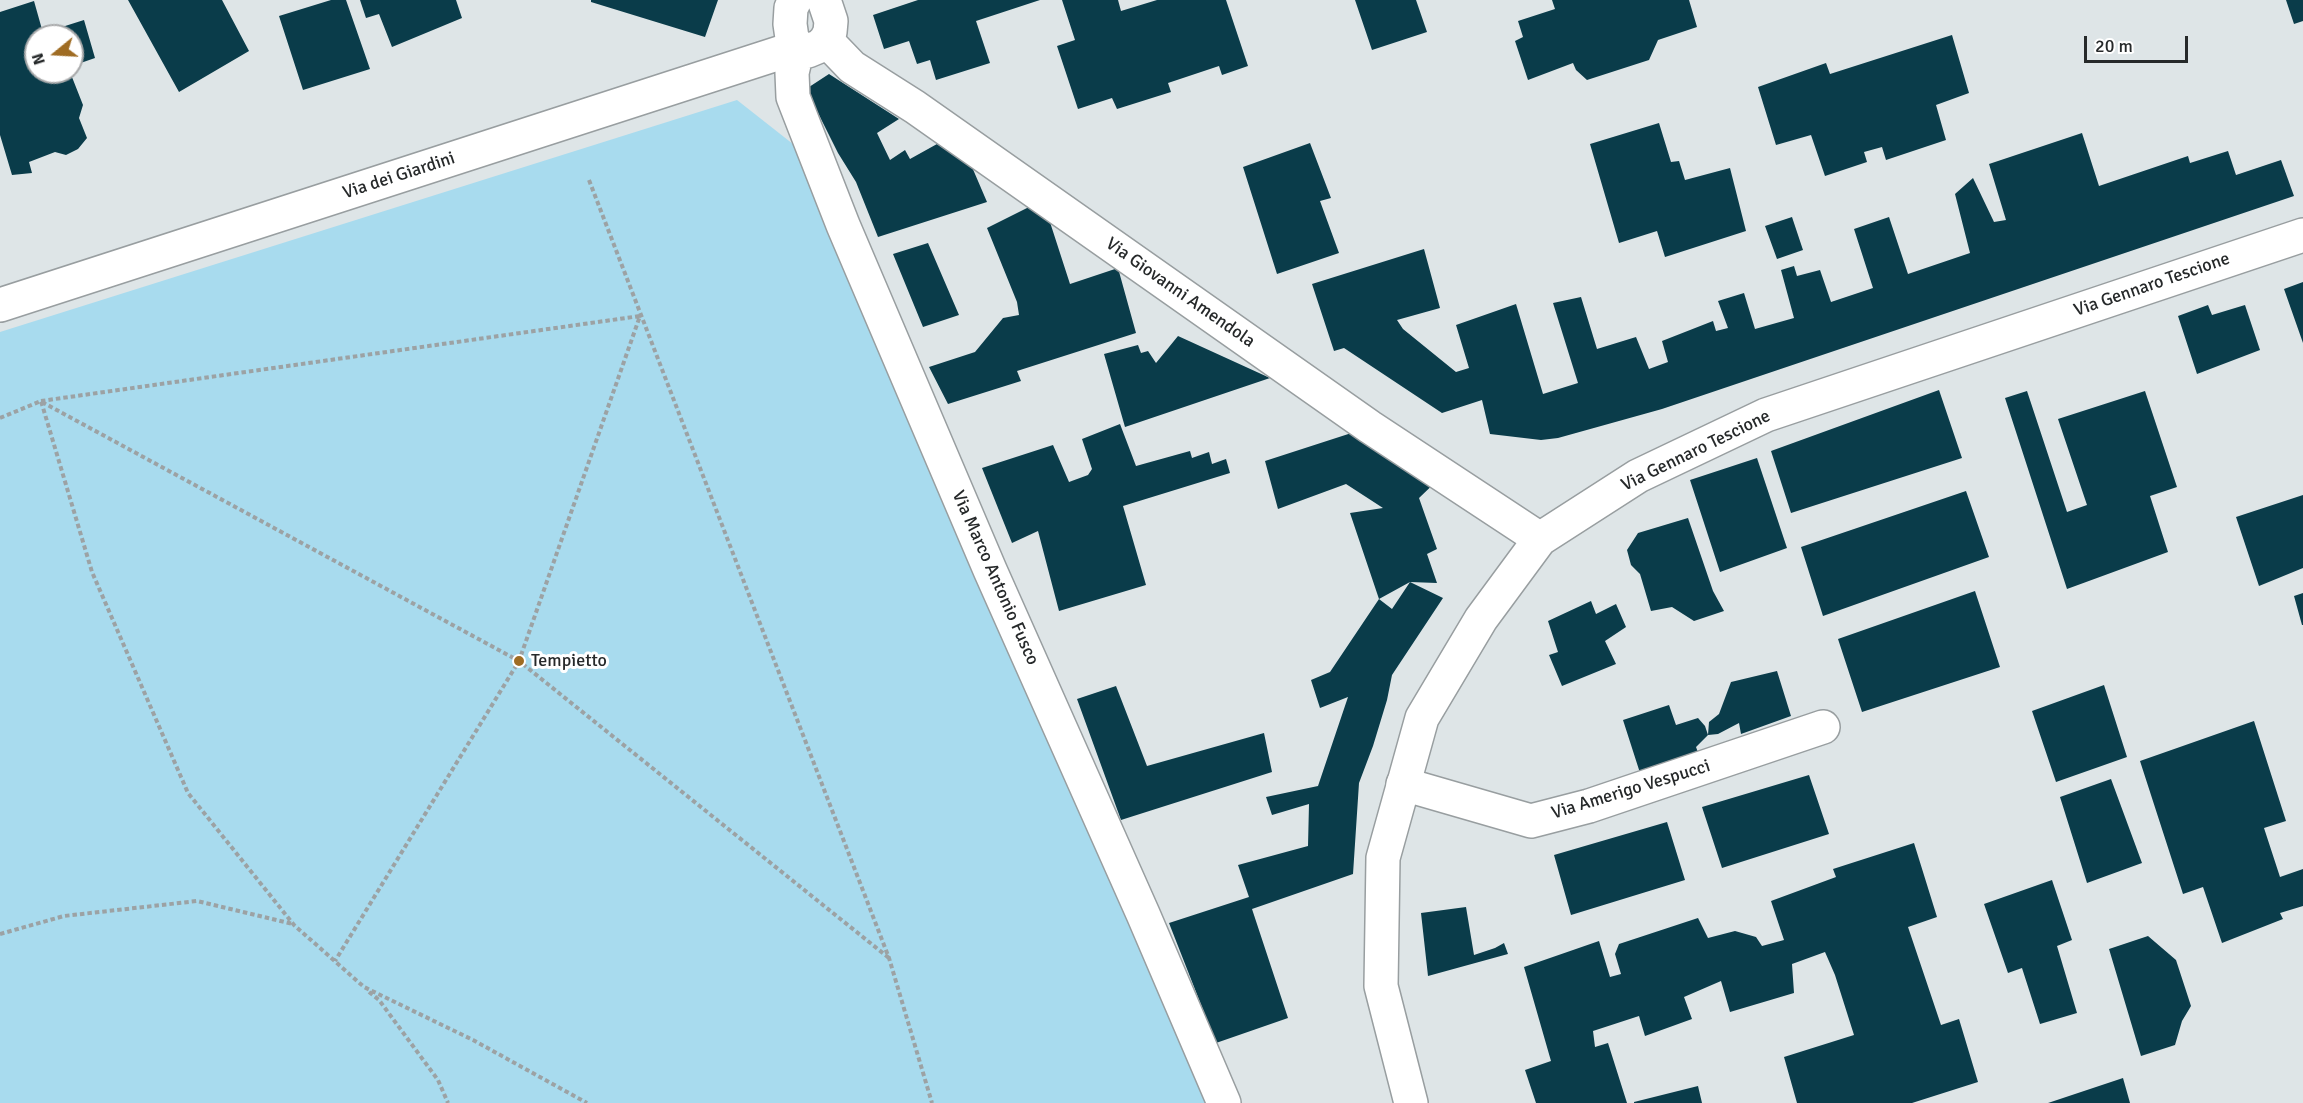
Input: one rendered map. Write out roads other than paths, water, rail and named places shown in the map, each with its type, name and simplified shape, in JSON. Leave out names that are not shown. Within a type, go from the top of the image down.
[{"type":"street","name":"Via Giovanni Amendola","points":[[795,0],[791,8],[792,38],[812,43],[915,107],[1370,427],[1540,538]]},
{"type":"street","points":[[812,43],[831,32],[833,2]]},
{"type":"street","name":"Via dei Giardini","points":[[0,305],[812,43]]},
{"type":"street","name":"Via Marco Antonio Fusco","points":[[812,43],[792,73],[793,97],[843,225],[990,570],[1224,1103]]},
{"type":"street","name":"Via Gennaro Tescione","points":[[1411,1103],[1382,986],[1383,858],[1422,718],[1481,619],[1540,538],[1638,476],[1766,415],[2303,235]]},
{"type":"street","name":"Via Amerigo Vespucci","points":[[1403,784],[1531,821],[1600,802],[1823,727]]},
{"type":"place","name":"Tempietto","points":[[519,661]]}]
